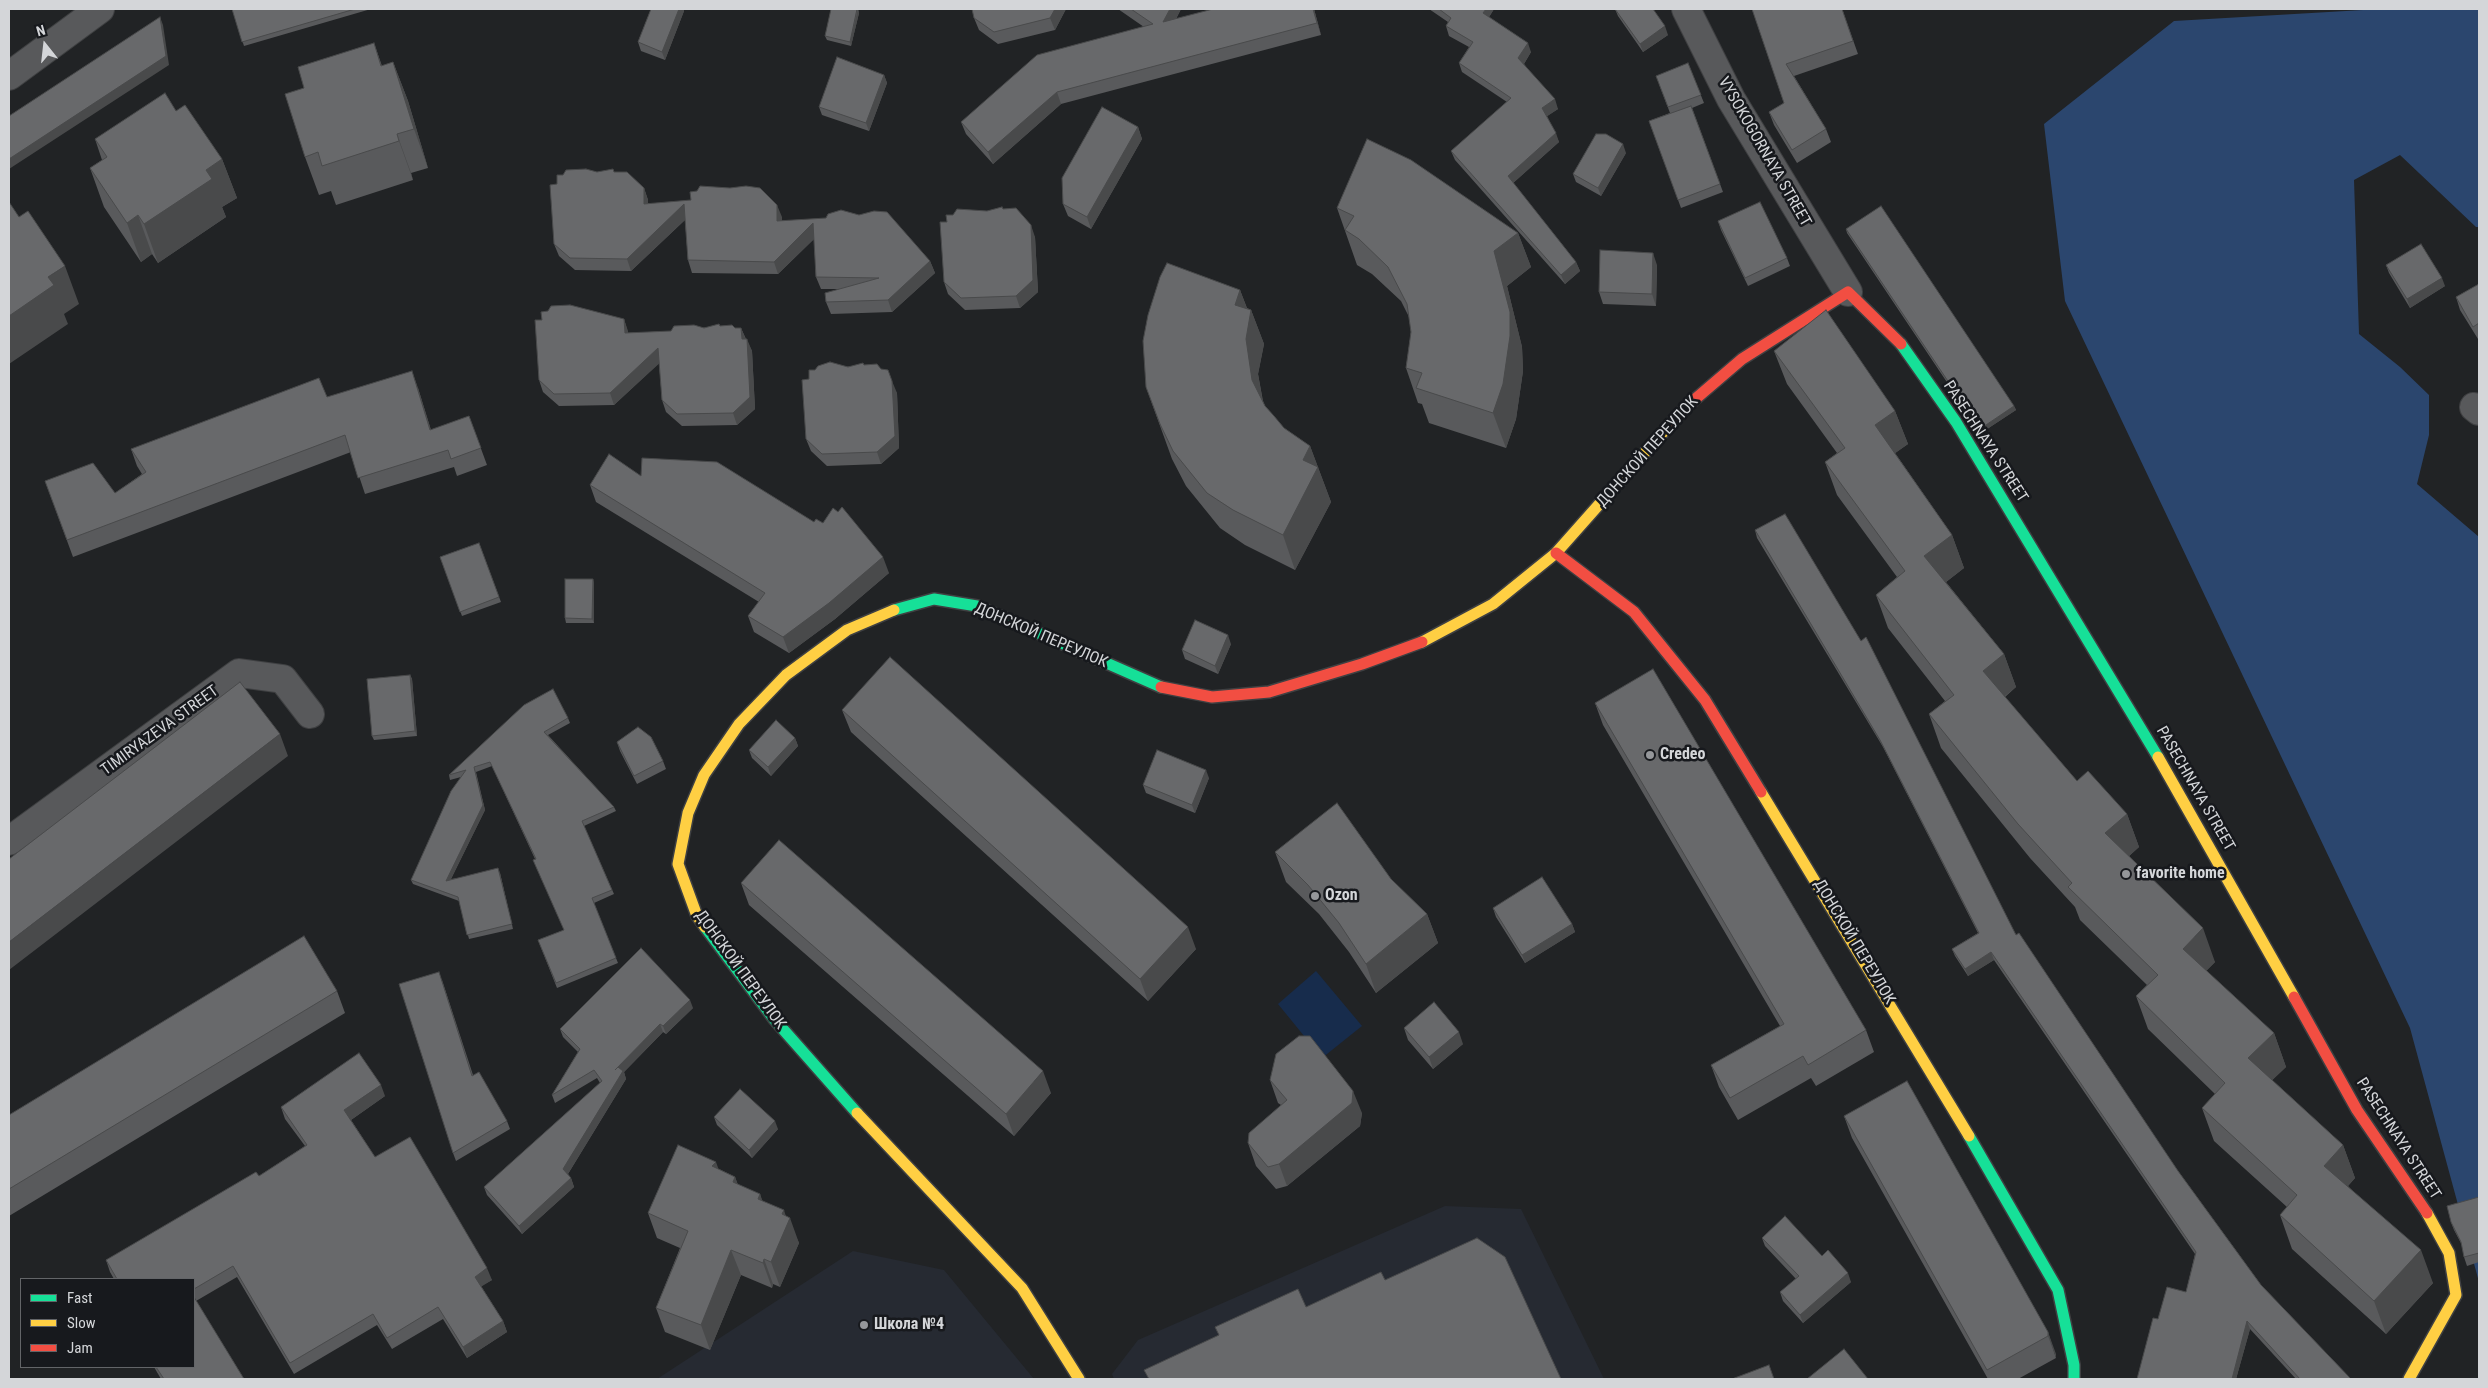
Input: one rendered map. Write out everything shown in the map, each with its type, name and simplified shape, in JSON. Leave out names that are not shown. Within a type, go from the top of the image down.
[{"type":"street","points":[[9,76],[100,9]]},
{"type":"street","name":"VYSOKOGORNAYA STREET","points":[[1686,9],[1731,99],[1848,292]]},
{"type":"street","name":"ДОНСКОЙ ПЕРЕУЛОК","points":[[1079,1379],[1022,1288],[873,1132],[774,1020],[697,916],[678,864],[688,812],[704,775],[738,724],[786,675],[847,630],[898,608],[934,599],[977,606],[1162,688],[1212,697],[1269,692],[1362,664],[1429,640],[1493,604],[1556,553],[1686,407],[1742,359],[1848,292]]},
{"type":"street","name":"PASECHNAYA STREET","points":[[1848,292],[1898,340],[1956,422],[2109,674],[2357,1110],[2424,1208],[2449,1253],[2456,1295],[2409,1379]]},
{"type":"street","name":"ДОНСКОЙ ПЕРЕУЛОК","points":[[1556,553],[1634,612],[1705,700],[1951,1104],[2058,1290],[2074,1365],[2074,1379]]},
{"type":"street","name":"TIMIRYAZEVA STREET","points":[[9,841],[239,673],[283,679],[310,714]]},
{"type":"shaded area","points":[[2380,9],[2479,9],[2479,227],[2476,227],[2400,155],[2354,180],[2359,334],[2400,367],[2429,395],[2429,435],[2417,484],[2479,537],[2479,1282],[2410,1028],[2065,301],[2044,124],[2174,21]]},
{"type":"shaded area","points":[[1316,971],[1362,1026],[1322,1058],[1278,1004]]},
{"type":"shaded area","points":[[1445,1206],[1521,1209],[1604,1379],[1114,1379],[1112,1374],[1138,1340]]},
{"type":"shaded area","name":"Школа №4","points":[[853,1251],[944,1270],[1034,1379],[657,1379]]},
{"type":"building","points":[[232,9],[355,9],[242,42]]},
{"type":"building","points":[[651,9],[679,9],[662,52],[638,42]]},
{"type":"building","points":[[831,9],[857,9],[850,42],[825,36]]},
{"type":"building","points":[[972,9],[1055,9],[1050,18],[994,32],[974,18]]},
{"type":"building","points":[[1131,9],[1170,9],[1163,22],[1213,9],[1313,9],[1317,23],[1057,92],[988,152],[961,122],[1037,55],[1153,24]]},
{"type":"building","points":[[1439,9],[1486,9],[1483,13],[1528,43],[1518,58],[1555,99],[1542,108],[1556,133],[1508,176],[1576,262],[1561,275],[1451,151],[1511,98],[1459,63],[1473,42],[1446,26],[1451,18]]},
{"type":"building","points":[[1615,9],[1653,9],[1665,26],[1640,44]]},
{"type":"building","points":[[1752,9],[1842,9],[1853,41],[1786,64],[1826,129],[1792,150],[1769,112],[1784,103]]},
{"type":"building","points":[[160,17],[166,56],[9,159],[9,116]]},
{"type":"building","points":[[374,43],[381,66],[393,62],[414,129],[397,134],[399,141],[322,166],[318,152],[305,157],[285,94],[304,88],[298,67]]},
{"type":"building","points":[[837,57],[884,75],[866,123],[819,107]]},
{"type":"building","points":[[1688,63],[1701,95],[1668,107],[1656,76]]},
{"type":"building","points":[[165,93],[176,111],[185,105],[222,159],[206,170],[212,179],[144,224],[138,215],[127,223],[90,168],[107,157],[95,139]]},
{"type":"building","points":[[1691,106],[1720,184],[1678,200],[1649,121]]},
{"type":"building","points":[[1102,107],[1138,127],[1087,217],[1063,204],[1062,178]]},
{"type":"building","points":[[1596,134],[1606,134],[1623,144],[1598,188],[1573,174]]},
{"type":"building","points":[[1367,139],[1411,160],[1518,233],[1494,251],[1510,312],[1510,336],[1503,384],[1493,413],[1416,388],[1422,373],[1406,368],[1411,332],[1407,304],[1388,267],[1359,239],[1345,230],[1354,216],[1337,208]]},
{"type":"building","points":[[586,169],[597,172],[613,169],[614,172],[627,172],[644,188],[644,204],[691,200],[690,192],[697,191],[700,186],[730,188],[746,186],[760,188],[777,205],[777,221],[826,218],[828,214],[841,210],[859,215],[874,211],[887,212],[930,261],[888,300],[826,302],[825,293],[879,278],[816,277],[813,223],[774,262],[688,260],[684,204],[627,259],[570,258],[554,244],[550,185],[557,184],[557,175],[563,175],[566,170]]},
{"type":"building","points":[[9,202],[19,217],[28,211],[65,266],[48,277],[54,285],[9,316]]},
{"type":"building","points":[[1760,202],[1787,258],[1745,278],[1718,221]]},
{"type":"building","points":[[1881,206],[2014,406],[1980,429],[1846,229]]},
{"type":"building","points":[[1002,207],[1003,209],[1016,208],[1031,225],[1033,280],[1016,296],[961,298],[944,282],[940,222],[947,222],[946,215],[953,215],[957,209],[987,211]]},
{"type":"building","points":[[2421,244],[2442,278],[2407,299],[2386,265]]},
{"type":"building","points":[[1600,250],[1653,253],[1652,294],[1599,292]]},
{"type":"building","points":[[1167,263],[1240,290],[1235,305],[1251,310],[1246,339],[1252,380],[1265,406],[1284,428],[1310,446],[1303,460],[1318,467],[1283,535],[1233,510],[1207,493],[1173,451],[1160,424],[1146,387],[1143,341],[1148,315],[1160,277]]},
{"type":"building","points":[[2479,284],[2479,323],[2473,327],[2456,297]]},
{"type":"building","points":[[570,305],[624,319],[625,333],[671,331],[674,326],[694,325],[704,328],[719,324],[720,326],[732,325],[735,328],[741,328],[742,339],[747,339],[750,397],[733,413],[677,414],[662,400],[658,348],[610,393],[554,394],[539,380],[535,320],[542,320],[541,312],[548,311],[551,306]]},
{"type":"building","points":[[1826,310],[1895,411],[1875,425],[1952,535],[1924,556],[2004,654],[1983,671],[2077,781],[2088,771],[2127,814],[2105,833],[2203,928],[2183,949],[2274,1033],[2248,1058],[2343,1145],[2324,1166],[2421,1250],[2374,1301],[2280,1215],[2297,1195],[2202,1108],[2225,1083],[2136,996],[2158,975],[2068,887],[2072,883],[2018,824],[1929,714],[1954,695],[1876,595],[1905,571],[1825,462],[1845,448],[1774,351]]},
{"type":"building","points":[[830,362],[848,367],[863,363],[864,365],[877,364],[881,369],[888,370],[892,381],[895,436],[877,452],[822,454],[806,439],[802,380],[809,379],[809,370],[815,370],[818,366]]},
{"type":"building","points":[[412,371],[430,430],[469,416],[481,448],[451,459],[448,450],[358,478],[345,435],[67,540],[45,481],[93,463],[115,493],[146,472],[131,449],[319,378],[327,397]]},
{"type":"building","points":[[609,454],[641,476],[642,458],[717,462],[814,522],[816,519],[823,523],[833,508],[838,512],[842,507],[883,557],[829,603],[783,637],[748,616],[765,593],[590,485]]},
{"type":"building","points":[[1785,514],[1861,641],[1866,637],[2016,935],[2019,933],[2178,1171],[2261,1285],[2351,1379],[2300,1379],[2247,1321],[2232,1379],[2137,1379],[2153,1318],[2158,1319],[2167,1287],[2186,1292],[2196,1252],[1991,952],[1965,969],[1952,949],[1979,933],[1880,740],[1755,530]]},
{"type":"building","points":[[479,543],[499,597],[460,612],[440,557]]},
{"type":"building","points":[[565,579],[593,579],[592,619],[565,618]]},
{"type":"building","points":[[1195,620],[1228,635],[1215,666],[1182,650]]},
{"type":"building","points":[[890,657],[1188,927],[1140,979],[842,710]]},
{"type":"building","points":[[1653,669],[1866,1030],[1808,1065],[1803,1056],[1730,1098],[1711,1065],[1784,1024],[1595,703]]},
{"type":"building","points":[[410,675],[415,731],[372,736],[367,679]]},
{"type":"building","points":[[240,682],[280,734],[9,942],[9,859]]},
{"type":"building","points":[[553,689],[568,718],[544,732],[614,807],[582,821],[612,890],[592,898],[616,958],[556,983],[538,940],[564,930],[533,860],[536,859],[490,762],[474,767],[483,805],[446,881],[498,868],[512,924],[467,935],[458,897],[411,880],[451,791],[466,770],[449,775],[524,705]]},
{"type":"building","points":[[776,720],[795,738],[768,767],[749,750]]},
{"type":"building","points":[[638,727],[651,737],[663,761],[634,776],[617,742]]},
{"type":"building","points":[[1157,750],[1206,770],[1192,805],[1143,785]]},
{"type":"building","points":[[1337,803],[1391,879],[1427,914],[1366,964],[1339,923],[1308,885],[1275,852]]},
{"type":"building","points":[[779,840],[1043,1071],[1006,1114],[741,883]]},
{"type":"building","points":[[1542,877],[1572,924],[1522,955],[1493,908]]},
{"type":"building","points":[[304,936],[337,991],[9,1189],[9,1115]]},
{"type":"building","points":[[641,948],[690,1000],[663,1026],[660,1024],[615,1070],[618,1067],[623,1071],[563,1169],[571,1178],[519,1226],[484,1187],[602,1081],[594,1070],[552,1095],[580,1049],[560,1029]]},
{"type":"building","points":[[439,972],[472,1076],[479,1072],[507,1121],[453,1153],[399,984]]},
{"type":"building","points":[[1434,1002],[1459,1032],[1429,1057],[1404,1028]]},
{"type":"building","points":[[1299,1036],[1310,1036],[1353,1091],[1352,1103],[1279,1164],[1268,1167],[1248,1143],[1249,1133],[1287,1100],[1270,1080],[1276,1054]]},
{"type":"building","points":[[359,1053],[381,1085],[344,1110],[375,1157],[410,1137],[487,1268],[475,1277],[503,1321],[463,1347],[438,1307],[387,1338],[373,1314],[290,1363],[233,1266],[195,1288],[195,1278],[116,1278],[106,1260],[256,1172],[259,1176],[307,1145],[281,1107]]},
{"type":"building","points":[[1907,1081],[2048,1332],[2048,1336],[1987,1370],[1844,1116]]},
{"type":"building","points":[[740,1089],[775,1121],[749,1150],[714,1117]]},
{"type":"building","points":[[678,1145],[716,1162],[712,1166],[735,1177],[733,1182],[760,1194],[758,1199],[784,1210],[782,1214],[790,1218],[771,1262],[764,1259],[763,1263],[731,1250],[701,1325],[656,1308],[688,1231],[648,1213]]},
{"type":"building","points":[[2479,1197],[2479,1253],[2464,1257],[2461,1242],[2451,1222],[2447,1206]]},
{"type":"building","points":[[1785,1216],[1822,1256],[1828,1250],[1848,1273],[1800,1315],[1780,1292],[1799,1276],[1762,1238]]},
{"type":"building","points":[[1477,1238],[1505,1257],[1561,1379],[1149,1379],[1144,1370],[1219,1335],[1215,1327],[1298,1289],[1306,1307],[1381,1272],[1385,1280]]},
{"type":"building","points":[[195,1299],[244,1379],[164,1379],[157,1368],[195,1368]]},
{"type":"building","points":[[1844,1349],[1868,1379],[1807,1379]]},
{"type":"building","points":[[1769,1365],[1774,1379],[1732,1379]]},
{"type":"traffic: fast","points":[[1901,344],[1956,422],[2158,757]]},
{"type":"traffic: fast","points":[[894,610],[934,599],[977,606],[1161,687]]},
{"type":"traffic: fast","points":[[705,927],[774,1019],[857,1113]]},
{"type":"traffic: fast","points":[[1969,1136],[2058,1290],[2074,1365],[2074,1379]]},
{"type":"traffic: slow","points":[[1422,642],[1493,604],[1556,553],[1673,421]]},
{"type":"traffic: slow","points":[[705,927],[697,916],[678,864],[688,813],[704,775],[739,724],[786,675],[847,630],[894,610]]},
{"type":"traffic: slow","points":[[2158,757],[2294,997]]},
{"type":"traffic: slow","points":[[1761,792],[1969,1136]]},
{"type":"traffic: slow","points":[[857,1113],[1022,1288],[1079,1379]]},
{"type":"traffic: slow","points":[[2409,1379],[2456,1295],[2449,1253],[2427,1213]]},
{"type":"traffic: jam","points":[[1673,421],[1686,407],[1742,359],[1848,292],[1901,344]]},
{"type":"traffic: jam","points":[[1556,553],[1634,612],[1705,700],[1761,792]]},
{"type":"traffic: jam","points":[[1161,687],[1212,697],[1269,692],[1362,664],[1422,642]]},
{"type":"traffic: jam","points":[[2294,997],[2357,1110],[2427,1213]]},
{"type":"place","name":"Credeo","points":[[1650,755]]},
{"type":"place","name":"favorite home","points":[[2126,874]]},
{"type":"place","name":"Ozon","points":[[1315,896]]},
{"type":"place","name":"Школа №4","points":[[864,1325]]}]
